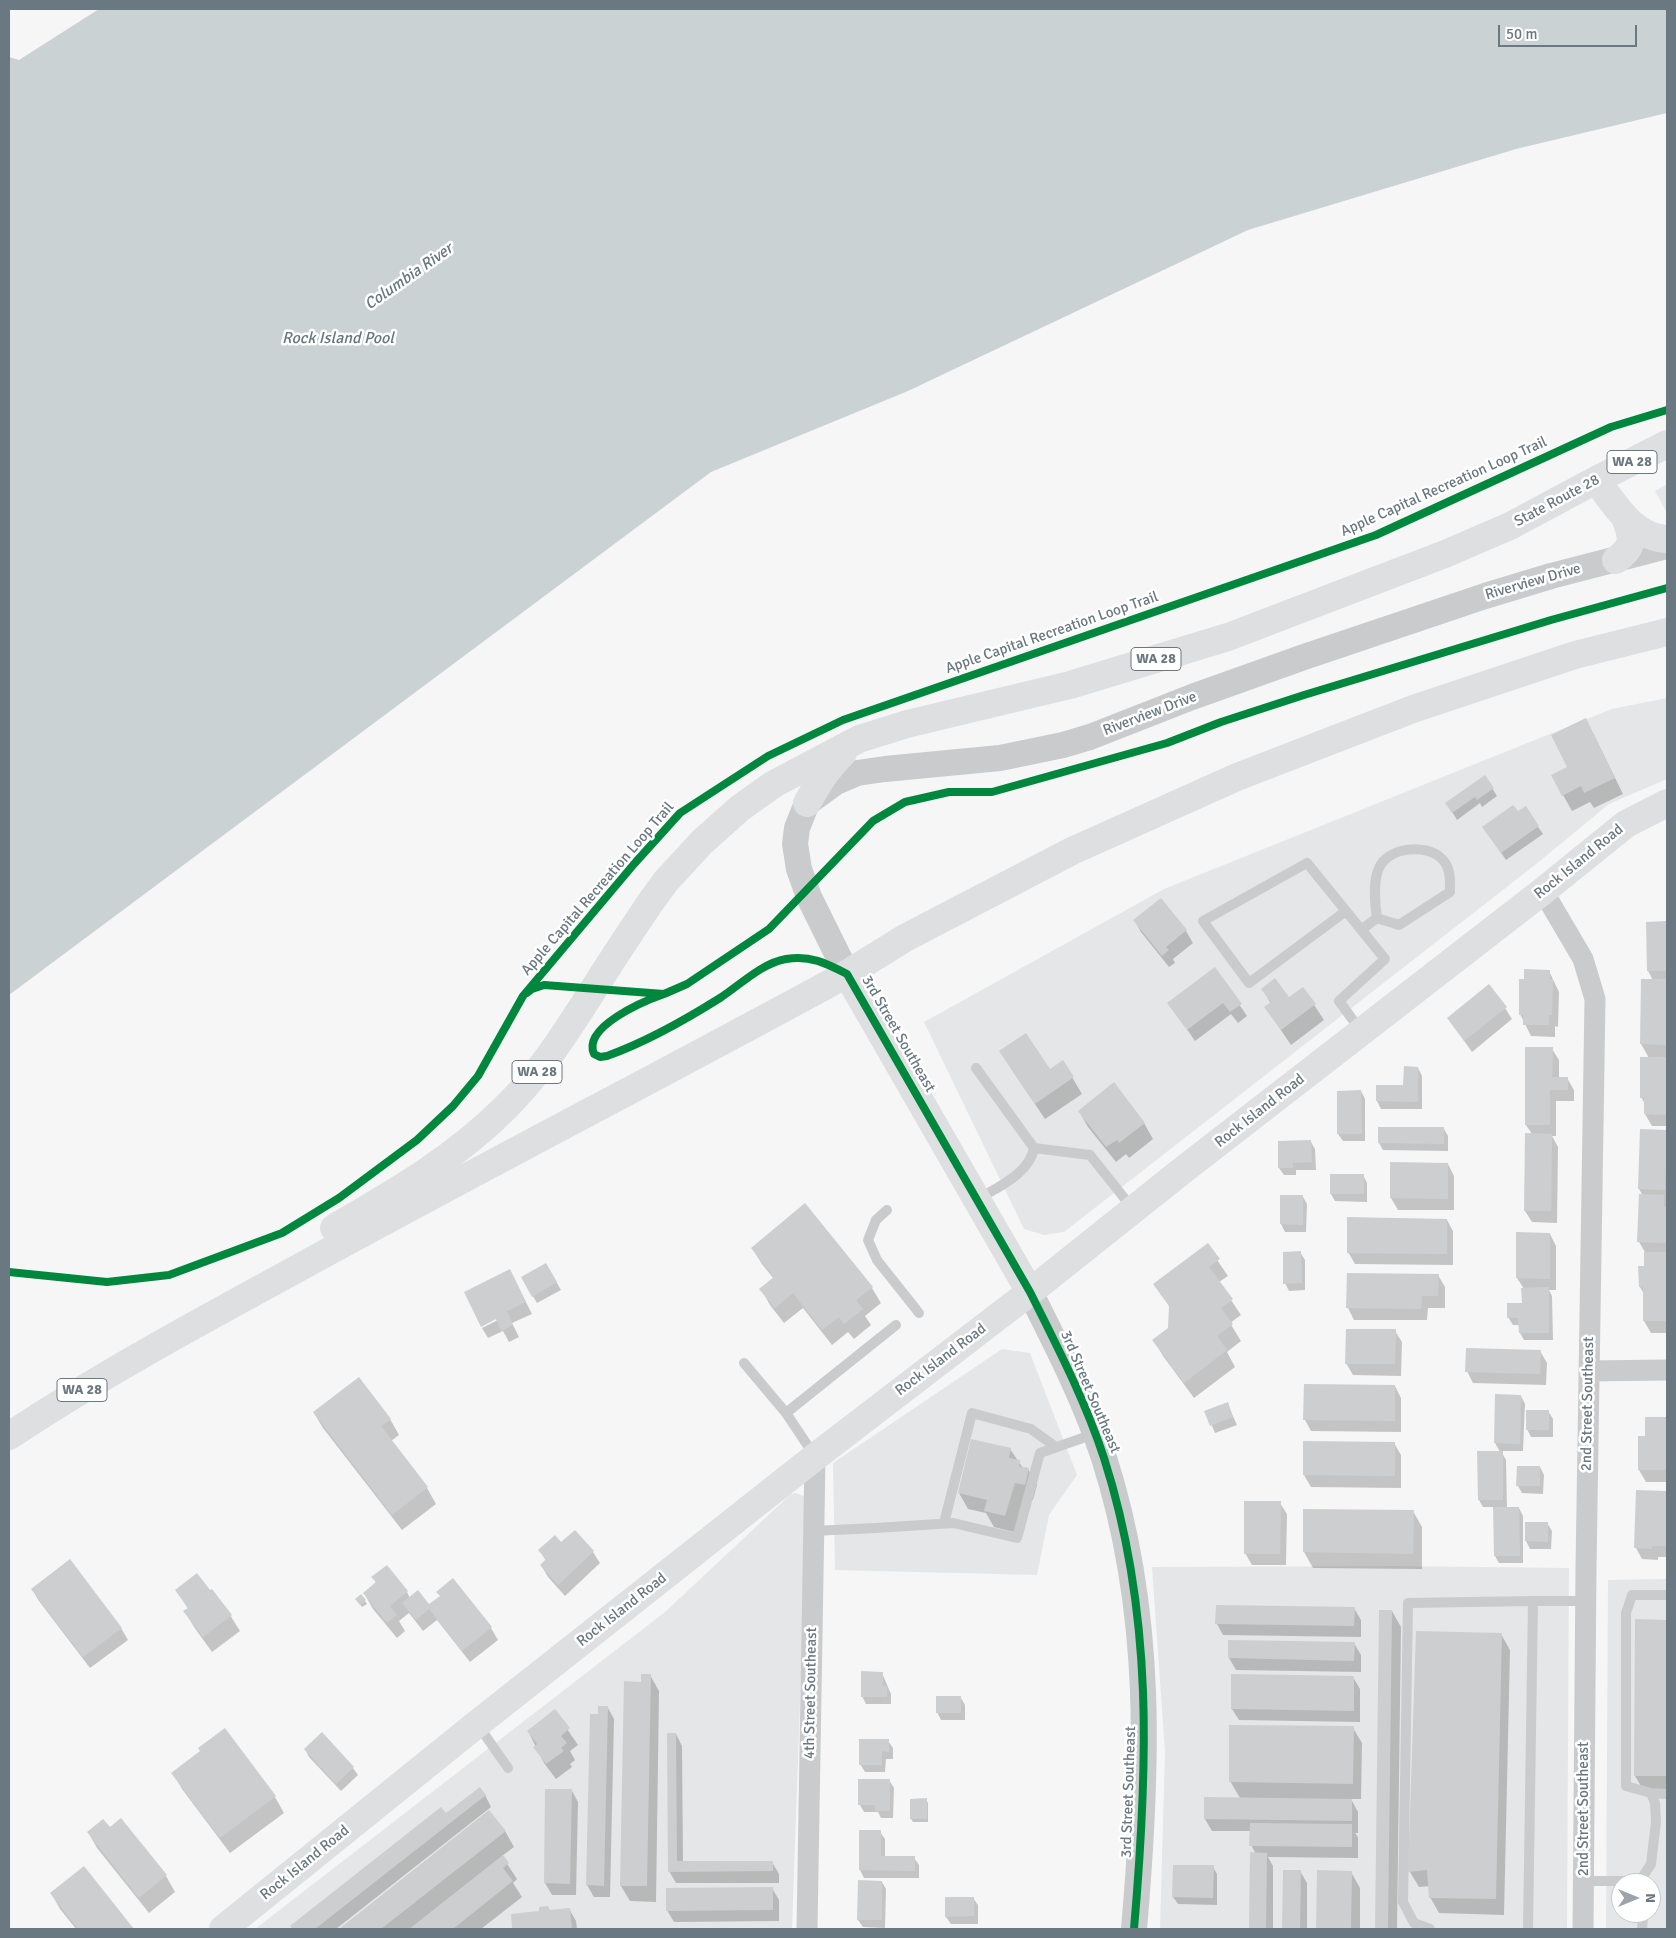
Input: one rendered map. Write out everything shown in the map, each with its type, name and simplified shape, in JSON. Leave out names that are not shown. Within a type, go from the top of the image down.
[{"type":"main road","name":"State Route 28","points":[[859,739],[907,724],[1070,685],[1228,637],[1445,554],[1510,526],[1667,444]]},
{"type":"main road","points":[[1596,480],[1625,517],[1642,533],[1650,537],[1667,539]]},
{"type":"main road","points":[[1616,560],[1627,552],[1631,542],[1625,517]]},
{"type":"main road","points":[[156,1346],[848,974],[905,938],[1072,851],[1237,777],[1413,708],[1574,656],[1667,632]]},
{"type":"main road","points":[[808,803],[821,777],[832,763],[859,739]]},
{"type":"main road","name":"WA 28","points":[[9,1436],[40,1415],[156,1346],[279,1262],[434,1168],[476,1134],[505,1109],[530,1082],[650,903],[666,881],[702,842],[740,808],[774,784],[859,739]]},
{"type":"main road","name":"Rock Island Road","points":[[223,1929],[815,1457],[1030,1292],[1626,824],[1667,803]]},
{"type":"main road","name":"3rd Street Southeast","points":[[848,974],[1030,1292]]},
{"type":"street","name":"Riverview Drive","points":[[848,974],[809,897],[799,869],[796,844],[797,828],[808,803],[836,782],[857,773],[1000,758],[1043,750],[1090,737],[1294,660],[1485,596],[1551,576],[1667,546]]},
{"type":"street","name":"2nd Street Southeast","points":[[1543,891],[1584,959],[1595,999],[1585,1601],[1583,1929]]},
{"type":"street","name":"3rd Street Southeast","points":[[1030,1292],[1072,1380],[1095,1434],[1113,1489],[1132,1577],[1141,1643],[1145,1717],[1142,1840],[1134,1929]]},
{"type":"street","points":[[1589,1372],[1667,1370]]},
{"type":"street","name":"4th Street Southeast","points":[[807,1929],[815,1457]]},
{"type":"lane","points":[[1407,850],[1425,850],[1442,859],[1450,871],[1450,892],[1399,925],[1377,918],[1374,897],[1378,868],[1390,854],[1407,850]]},
{"type":"lane","points":[[1346,911],[1249,982],[1203,921],[1307,863],[1346,911],[1361,930],[1385,959],[1339,1001],[1361,1032]]},
{"type":"lane","points":[[1361,930],[1377,918]]},
{"type":"lane","points":[[976,1068],[1034,1148],[1090,1155],[1134,1210]]},
{"type":"lane","points":[[977,1200],[1015,1176],[1032,1158],[1034,1148]]},
{"type":"lane","points":[[887,1210],[876,1220],[868,1240],[877,1260],[919,1312]]},
{"type":"lane","points":[[786,1413],[896,1325]]},
{"type":"lane","points":[[744,1363],[786,1413],[815,1457]]},
{"type":"lane","points":[[944,1523],[972,1413],[1031,1429],[1056,1447]]},
{"type":"lane","points":[[813,1530],[953,1523],[1017,1538],[1040,1453],[1095,1434]]},
{"type":"lane","points":[[1667,1595],[1632,1595],[1626,1613],[1626,1786],[1651,1793],[1667,1794]]},
{"type":"lane","points":[[1528,1929],[1533,1601]]},
{"type":"lane","points":[[1430,1929],[1414,1923],[1403,1902],[1408,1604],[1585,1601]]},
{"type":"lane","points":[[478,1724],[508,1768]]},
{"type":"lane","points":[[1584,1881],[1630,1881],[1642,1878],[1651,1864],[1656,1822],[1655,1803],[1651,1793]]},
{"type":"shaded area","points":[[1667,484],[1667,513],[1655,491]]},
{"type":"shaded area","points":[[1667,698],[1667,779],[1609,804],[1535,865],[1064,1232],[1044,1235],[1024,1229],[924,1022],[1164,889],[1612,709]]},
{"type":"shaded area","points":[[1002,1349],[1030,1353],[1077,1475],[1049,1515],[1037,1575],[835,1570],[833,1463]]},
{"type":"shaded area","points":[[796,1493],[805,1497],[807,1505],[792,1929],[255,1929],[665,1612],[791,1494]]},
{"type":"shaded area","points":[[1397,1566],[1569,1568],[1567,1929],[1160,1929],[1165,1752],[1152,1567]]},
{"type":"shaded area","points":[[1667,1579],[1667,1929],[1606,1929],[1608,1580]]},
{"type":"water","name":"Rock Island Pool","points":[[99,9],[1667,9],[1667,113],[1516,149],[1248,230],[908,391],[711,472],[9,995],[9,57],[19,60]]},
{"type":"building","points":[[1586,718],[1615,778],[1584,793],[1581,786],[1562,796],[1551,775],[1567,767],[1551,735]]},
{"type":"building","points":[[1485,775],[1494,788],[1477,800],[1475,797],[1452,813],[1445,803]]},
{"type":"building","points":[[1513,805],[1518,811],[1526,806],[1539,826],[1501,853],[1482,827]]},
{"type":"building","points":[[1161,898],[1187,930],[1166,947],[1169,950],[1162,956],[1133,920]]},
{"type":"building","points":[[1667,921],[1667,971],[1647,971],[1646,922]]},
{"type":"building","points":[[1215,967],[1242,1004],[1230,1012],[1223,1003],[1187,1030],[1167,1003]]},
{"type":"building","points":[[1524,969],[1550,970],[1550,979],[1553,979],[1552,1015],[1549,1015],[1549,1025],[1523,1025],[1523,1015],[1519,1015],[1519,979],[1524,979]]},
{"type":"building","points":[[1275,978],[1289,997],[1303,987],[1316,1004],[1281,1030],[1264,1007],[1271,1002],[1261,989]]},
{"type":"building","points":[[1641,979],[1667,979],[1667,1045],[1640,1044]]},
{"type":"building","points":[[1489,984],[1507,1007],[1464,1041],[1447,1018]]},
{"type":"building","points":[[1026,1033],[1050,1069],[1063,1060],[1074,1077],[1035,1104],[999,1051]]},
{"type":"building","points":[[1525,1047],[1553,1047],[1552,1077],[1568,1077],[1568,1090],[1550,1090],[1550,1125],[1525,1125]]},
{"type":"building","points":[[1640,1057],[1667,1057],[1666,1115],[1644,1114],[1644,1098],[1640,1098]]},
{"type":"building","points":[[1404,1066],[1418,1067],[1418,1102],[1376,1101],[1376,1085],[1403,1085]]},
{"type":"building","points":[[1114,1082],[1145,1123],[1119,1143],[1117,1140],[1106,1147],[1078,1111]]},
{"type":"building","points":[[1361,1090],[1362,1134],[1337,1134],[1337,1091]]},
{"type":"building","points":[[1378,1127],[1444,1127],[1444,1144],[1378,1143]]},
{"type":"building","points":[[1640,1129],[1667,1130],[1665,1190],[1638,1189]]},
{"type":"building","points":[[1525,1133],[1552,1134],[1551,1211],[1524,1211]]},
{"type":"building","points":[[1311,1140],[1312,1162],[1293,1163],[1293,1168],[1278,1168],[1278,1141]]},
{"type":"building","points":[[1390,1162],[1448,1163],[1448,1199],[1390,1198]]},
{"type":"building","points":[[1330,1174],[1364,1174],[1364,1194],[1330,1194]]},
{"type":"building","points":[[1639,1194],[1664,1195],[1664,1207],[1667,1207],[1667,1243],[1637,1242]]},
{"type":"building","points":[[1280,1195],[1303,1195],[1303,1225],[1280,1224]]},
{"type":"building","points":[[805,1203],[873,1287],[856,1300],[863,1309],[844,1324],[839,1317],[822,1330],[793,1293],[775,1308],[759,1289],[774,1277],[751,1248]]},
{"type":"building","points":[[1347,1217],[1447,1219],[1447,1254],[1347,1253]]},
{"type":"building","points":[[1516,1232],[1550,1233],[1550,1279],[1516,1278]]},
{"type":"building","points":[[1208,1243],[1220,1259],[1209,1267],[1233,1299],[1221,1308],[1233,1324],[1217,1336],[1227,1350],[1184,1383],[1152,1340],[1168,1328],[1169,1306],[1153,1284]]},
{"type":"building","points":[[1301,1251],[1302,1283],[1283,1284],[1283,1252]]},
{"type":"building","points":[[1644,1252],[1667,1252],[1667,1321],[1643,1321],[1643,1287],[1639,1287],[1638,1266],[1644,1266]]},
{"type":"building","points":[[546,1263],[557,1282],[532,1297],[521,1277]]},
{"type":"building","points":[[510,1269],[526,1302],[507,1311],[513,1325],[501,1331],[496,1319],[481,1327],[464,1292]]},
{"type":"building","points":[[1347,1273],[1439,1274],[1438,1296],[1422,1296],[1421,1309],[1346,1308]]},
{"type":"building","points":[[1549,1287],[1549,1333],[1519,1333],[1518,1318],[1507,1318],[1507,1303],[1522,1303],[1521,1288]]},
{"type":"building","points":[[1346,1329],[1396,1329],[1395,1364],[1345,1364]]},
{"type":"building","points":[[1466,1348],[1541,1350],[1540,1374],[1465,1372]]},
{"type":"building","points":[[359,1377],[391,1419],[381,1426],[428,1487],[392,1515],[313,1412]]},
{"type":"building","points":[[1304,1384],[1395,1385],[1395,1421],[1303,1420]]},
{"type":"building","points":[[1495,1394],[1521,1395],[1520,1444],[1494,1443]]},
{"type":"building","points":[[1228,1402],[1233,1417],[1210,1426],[1204,1411]]},
{"type":"building","points":[[1526,1410],[1549,1410],[1549,1430],[1526,1430]]},
{"type":"building","points":[[1645,1417],[1667,1417],[1667,1470],[1638,1470],[1638,1436],[1645,1436]]},
{"type":"building","points":[[971,1439],[1011,1448],[1009,1458],[1020,1460],[1019,1466],[1029,1468],[1025,1485],[1015,1483],[1005,1516],[984,1511],[987,1500],[958,1493]]},
{"type":"building","points":[[1303,1441],[1395,1442],[1395,1476],[1303,1475]]},
{"type":"building","points":[[1477,1451],[1503,1451],[1503,1500],[1478,1500]]},
{"type":"building","points":[[1517,1466],[1540,1466],[1540,1486],[1516,1486]]},
{"type":"building","points":[[1636,1490],[1667,1491],[1666,1546],[1652,1546],[1652,1549],[1634,1548]]},
{"type":"building","points":[[1244,1501],[1281,1501],[1280,1554],[1244,1554]]},
{"type":"building","points":[[1493,1507],[1519,1507],[1520,1556],[1494,1556]]},
{"type":"building","points":[[1303,1509],[1414,1510],[1413,1554],[1303,1552]]},
{"type":"building","points":[[1525,1522],[1548,1522],[1548,1542],[1525,1541]]},
{"type":"building","points":[[575,1530],[594,1551],[558,1585],[540,1565],[546,1559],[538,1550],[555,1535],[561,1542]]},
{"type":"building","points":[[70,1559],[122,1628],[83,1657],[31,1589]]},
{"type":"building","points":[[387,1565],[408,1591],[390,1606],[397,1615],[387,1623],[363,1593],[376,1582],[371,1577]]},
{"type":"building","points":[[197,1573],[232,1615],[203,1637],[183,1611],[188,1608],[175,1590]]},
{"type":"building","points":[[453,1578],[492,1627],[462,1651],[429,1609],[416,1620],[402,1603],[418,1590],[429,1604],[440,1596],[436,1592]]},
{"type":"building","points":[[361,1594],[366,1600],[360,1605],[355,1599]]},
{"type":"building","points":[[1216,1605],[1355,1607],[1354,1626],[1215,1624]]},
{"type":"building","points":[[1379,1610],[1392,1610],[1388,1929],[1375,1929]]},
{"type":"building","points":[[1635,1619],[1667,1620],[1667,1776],[1634,1776]]},
{"type":"building","points":[[1416,1631],[1502,1633],[1496,1899],[1429,1898],[1427,1870],[1408,1872]]},
{"type":"building","points":[[1228,1640],[1355,1642],[1354,1661],[1228,1658]]},
{"type":"building","points":[[861,1671],[883,1672],[883,1686],[887,1686],[887,1697],[861,1697]]},
{"type":"building","points":[[641,1674],[651,1674],[647,1886],[620,1886],[624,1681],[641,1682]]},
{"type":"building","points":[[1231,1674],[1354,1676],[1354,1711],[1231,1709]]},
{"type":"building","points":[[936,1696],[961,1696],[961,1713],[936,1713]]},
{"type":"building","points":[[598,1706],[608,1706],[604,1886],[586,1885],[590,1714],[598,1714]]},
{"type":"building","points":[[555,1709],[570,1728],[561,1736],[567,1743],[561,1748],[564,1751],[546,1764],[533,1747],[537,1744],[527,1731]]},
{"type":"building","points":[[1229,1725],[1354,1726],[1353,1784],[1229,1782]]},
{"type":"building","points":[[225,1728],[276,1796],[220,1838],[171,1773],[200,1751],[198,1748]]},
{"type":"building","points":[[322,1732],[354,1767],[336,1784],[304,1749]]},
{"type":"building","points":[[667,1733],[676,1733],[677,1861],[773,1861],[773,1871],[668,1872]]},
{"type":"building","points":[[859,1739],[889,1739],[889,1752],[882,1751],[882,1765],[859,1765]]},
{"type":"building","points":[[858,1779],[890,1779],[890,1811],[875,1811],[875,1805],[858,1805]]},
{"type":"building","points":[[480,1787],[486,1795],[315,1929],[292,1929],[290,1926],[441,1807],[446,1813]]},
{"type":"building","points":[[545,1789],[572,1789],[570,1884],[544,1883]]},
{"type":"building","points":[[1204,1797],[1352,1799],[1352,1821],[1204,1819]]},
{"type":"building","points":[[927,1798],[927,1819],[910,1819],[910,1799]]},
{"type":"building","points":[[489,1810],[506,1831],[381,1929],[339,1929]]},
{"type":"building","points":[[121,1818],[167,1875],[139,1898],[87,1832],[103,1819],[110,1827]]},
{"type":"building","points":[[1250,1823],[1352,1824],[1352,1847],[1249,1846]]},
{"type":"building","points":[[859,1830],[881,1830],[881,1856],[915,1856],[915,1871],[859,1870]]},
{"type":"building","points":[[1250,1852],[1267,1853],[1266,1929],[1249,1929]]},
{"type":"building","points":[[503,1855],[509,1863],[503,1868],[513,1881],[453,1929],[409,1929]]},
{"type":"building","points":[[1173,1865],[1214,1865],[1213,1898],[1172,1897]]},
{"type":"building","points":[[84,1866],[134,1929],[78,1929],[50,1893]]},
{"type":"building","points":[[1283,1870],[1301,1870],[1300,1929],[1282,1929]]},
{"type":"building","points":[[1317,1870],[1352,1871],[1351,1929],[1316,1929]]},
{"type":"building","points":[[858,1880],[882,1881],[882,1920],[857,1920]]},
{"type":"building","points":[[773,1887],[773,1910],[666,1911],[666,1888]]},
{"type":"building","points":[[945,1897],[974,1897],[974,1916],[945,1917]]},
{"type":"building","points":[[548,1906],[549,1910],[570,1908],[572,1929],[512,1929],[511,1914],[539,1911],[539,1907]]},
{"type":"cycle path","name":"Apple Capital Recreation Loop Trail","points":[[9,1272],[107,1282],[169,1275],[282,1233],[339,1198],[417,1140],[453,1106],[478,1076],[523,996],[634,864],[680,813],[768,756],[843,720],[1376,535],[1611,427],[1667,410]]},
{"type":"cycle path","name":"Apple Capital Recreation Loop Trail","points":[[527,993],[544,985],[664,994],[687,984],[769,929],[873,821],[905,802],[949,792],[992,792],[1167,743],[1221,722],[1304,695],[1551,620],[1667,588]]},
{"type":"cycle path","points":[[664,994],[630,1009],[606,1025],[597,1034],[593,1044],[594,1054],[600,1057],[607,1056],[651,1037],[707,1006],[752,975],[777,961],[795,958],[810,959],[825,963],[847,974],[1030,1292],[1070,1374],[1104,1458],[1120,1516],[1132,1575],[1139,1633],[1144,1750],[1139,1869],[1134,1929]]},
{"type":"water label","name":"Columbia River","points":[[409,277]]}]
